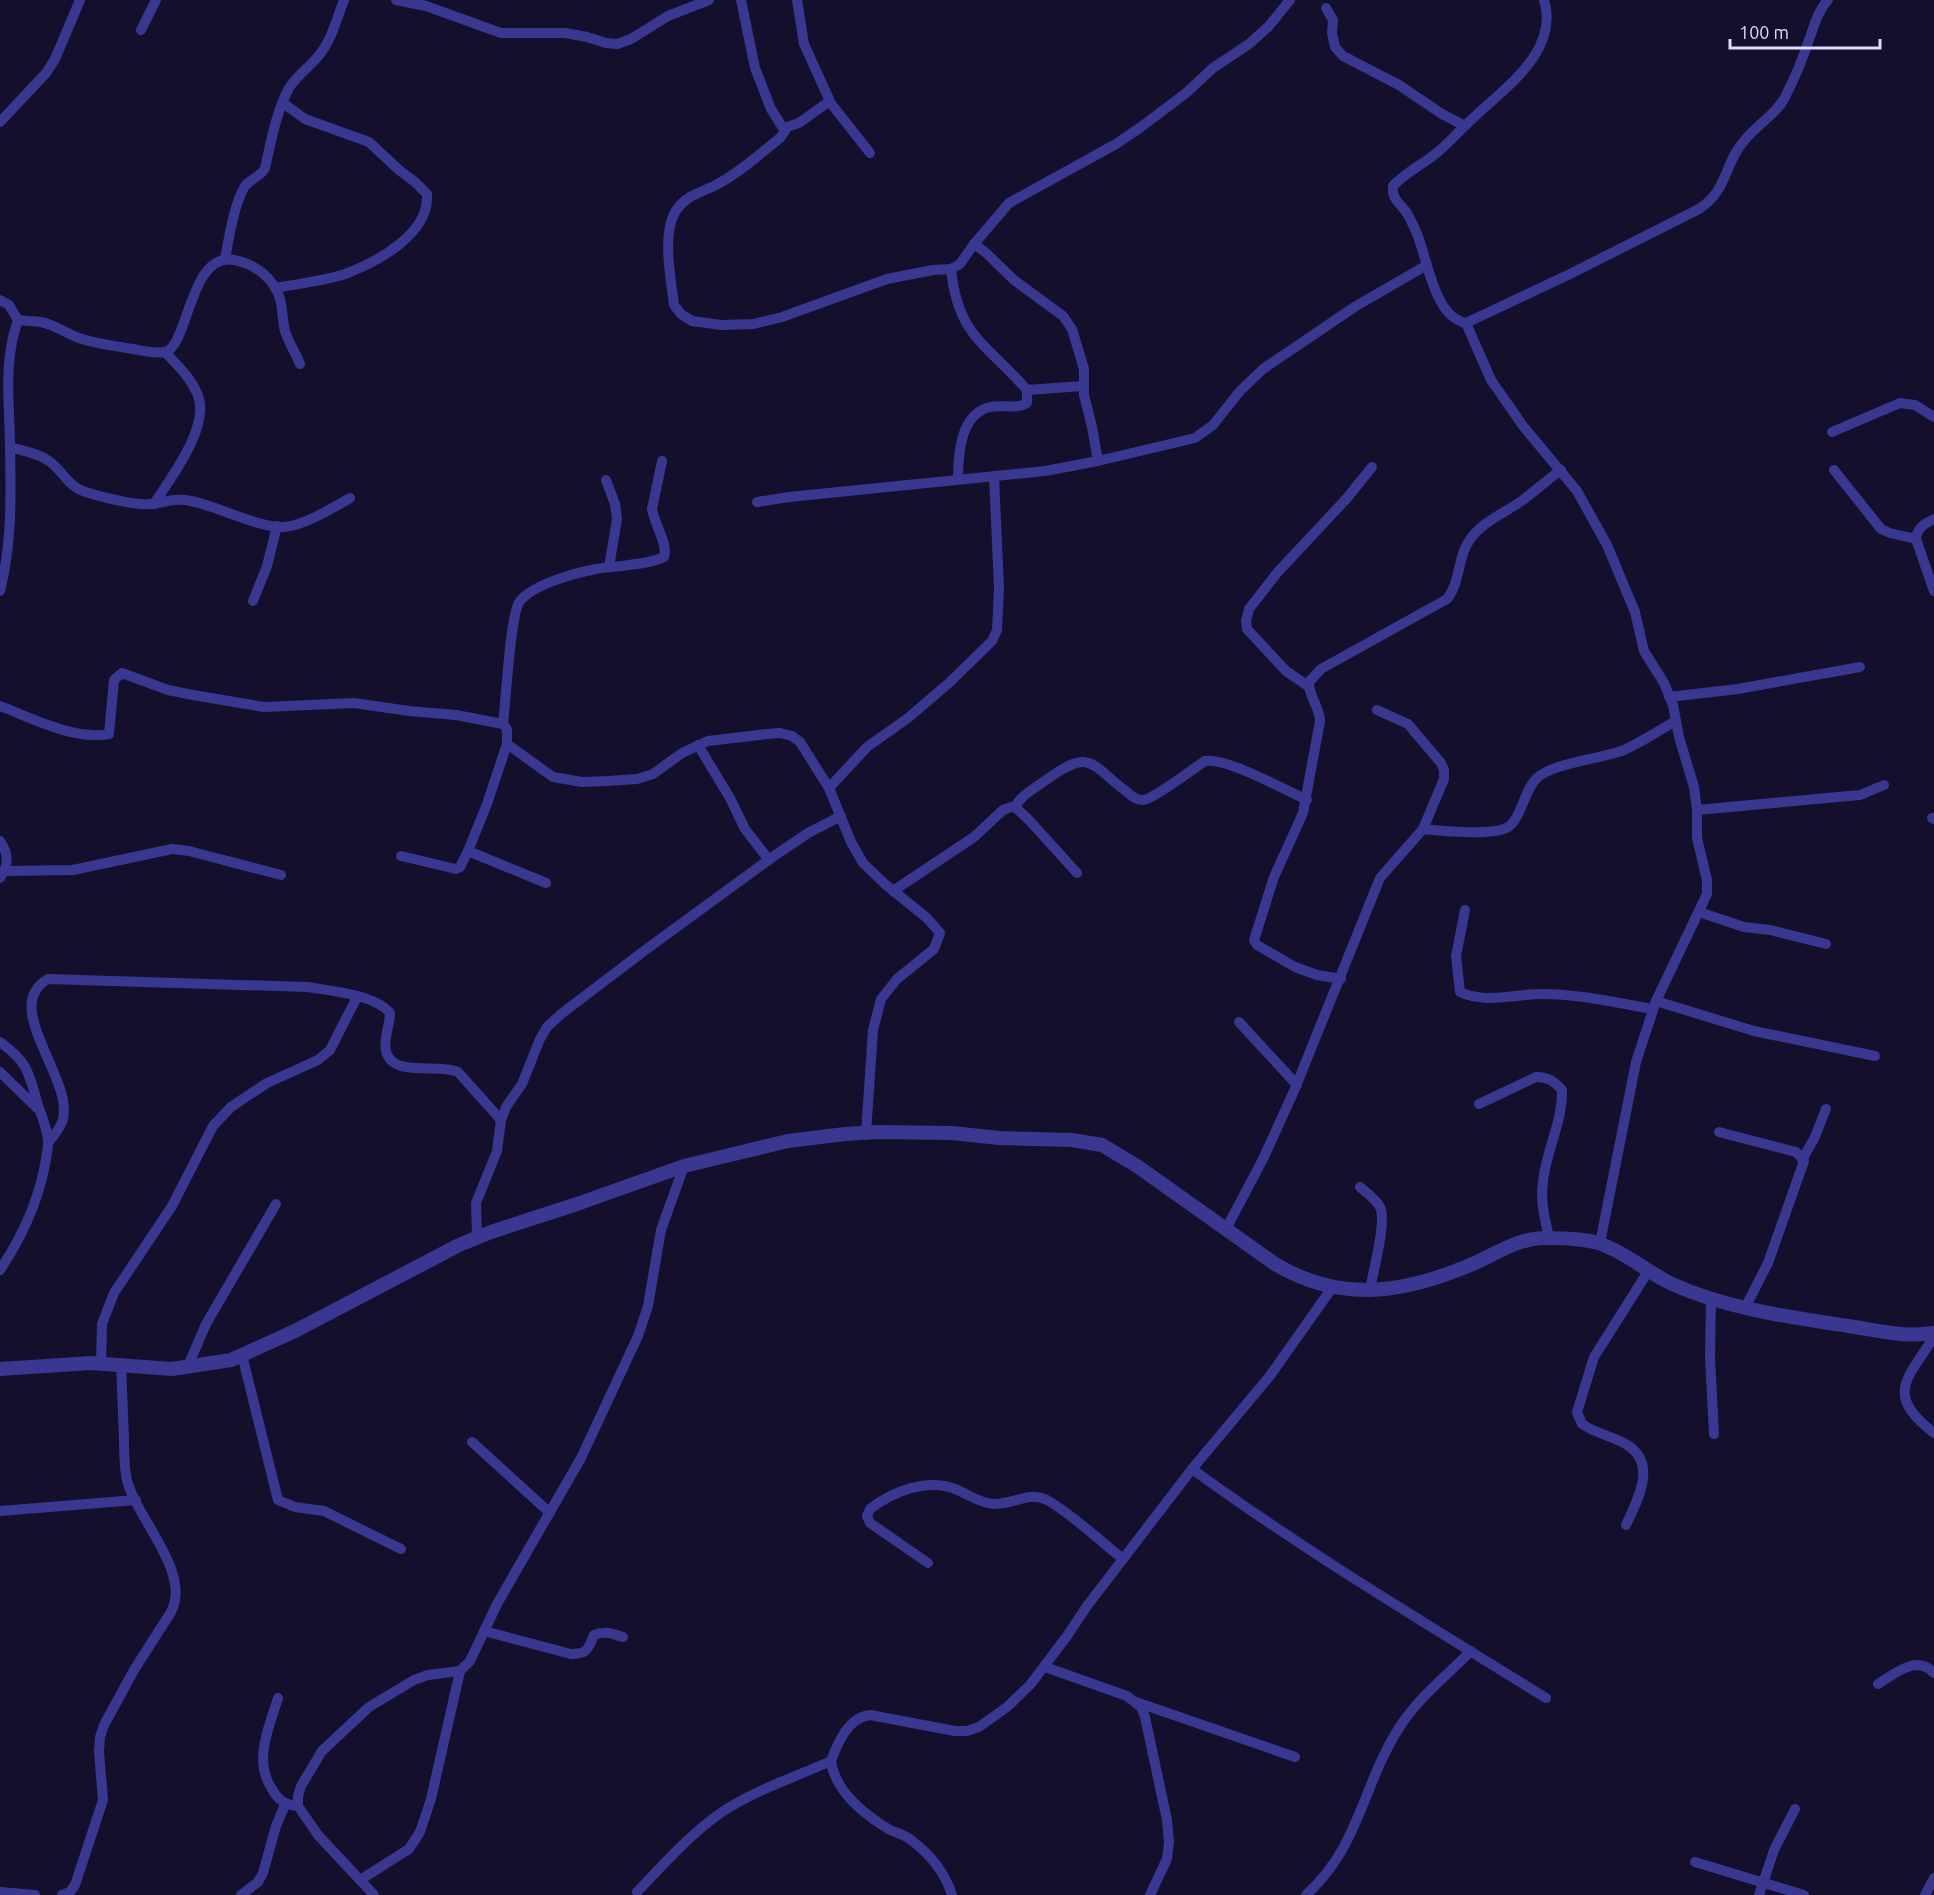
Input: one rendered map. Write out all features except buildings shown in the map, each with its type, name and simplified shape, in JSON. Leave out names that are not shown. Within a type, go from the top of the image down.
[{"type":"street","points":[[0,122],[46,73],[55,59],[80,0]]},
{"type":"street","points":[[141,30],[156,0]]},
{"type":"street","points":[[225,259],[237,202],[249,181],[263,173],[276,123],[289,88],[319,56],[329,41],[344,0]]},
{"type":"street","points":[[396,0],[426,6],[501,33],[565,33],[616,44],[631,39],[668,16],[709,0]]},
{"type":"street","points":[[741,0],[755,68],[771,109],[785,131],[770,146],[716,185],[691,195],[676,210],[669,240],[674,305],[681,314],[692,321],[721,326],[753,324],[782,317],[887,279],[951,269],[960,264],[1009,203],[1116,144],[1141,127],[1186,93],[1213,68],[1249,44],[1268,27],[1290,0]]},
{"type":"street","points":[[797,0],[804,44],[829,101],[870,153]]},
{"type":"street","points":[[1544,0],[1546,23],[1542,42],[1515,80],[1447,144],[1400,178],[1393,186],[1394,197],[1413,223],[1445,310],[1455,321],[1466,323],[1570,274],[1711,201],[1720,190],[1735,153],[1743,141],[1760,122],[1781,106],[1820,11],[1828,0]]},
{"type":"street","points":[[1326,8],[1333,20],[1332,33],[1335,47],[1343,56],[1399,85],[1442,114],[1465,126]]},
{"type":"street","points":[[784,128],[799,123],[829,101]]},
{"type":"street","points":[[275,288],[344,274],[379,258],[415,230],[422,220],[427,203],[427,194],[375,146],[350,134],[305,119],[283,102]]},
{"type":"street","points":[[974,244],[1014,280],[1068,321],[1075,336],[1084,369],[1083,386],[1098,461]]},
{"type":"street","points":[[18,320],[41,322],[80,339],[151,352],[165,352],[172,348],[177,340],[204,275],[213,265],[225,259],[236,260],[266,274],[275,288],[280,299],[287,337],[300,364]]},
{"type":"street","points":[[757,502],[1045,471],[1195,438],[1213,425],[1240,390],[1263,369],[1356,306],[1427,265]]},
{"type":"street","points":[[951,269],[954,291],[968,327],[979,343],[1027,390],[1027,403],[1022,406],[988,407],[977,414],[967,426],[958,459],[958,479]]},
{"type":"street","points":[[0,300],[9,305],[18,320],[10,352],[4,403],[10,447],[12,491],[9,540],[0,591]]},
{"type":"street","points":[[1466,323],[1491,380],[1523,426],[1577,490],[1607,545],[1635,612],[1644,651],[1658,672],[1669,697],[1694,787],[1697,838],[1708,891],[1655,1005],[1632,1078],[1600,1243]]},
{"type":"street","points":[[154,504],[188,450],[201,409],[198,395],[189,379],[165,352]]},
{"type":"street","points":[[1027,390],[1083,386]]},
{"type":"street","points":[[1832,432],[1900,403],[1915,405],[1934,417]]},
{"type":"street","points":[[10,447],[50,461],[70,483],[80,490],[138,504],[154,504],[169,499],[192,501],[277,526],[289,526],[350,498]]},
{"type":"street","points":[[503,724],[514,618],[520,600],[563,578],[609,567],[660,559],[666,553],[652,509],[662,460]]},
{"type":"street","points":[[1341,979],[1317,975],[1295,967],[1257,945],[1254,940],[1274,877],[1303,813],[1320,715],[1308,686],[1286,670],[1247,629],[1246,621],[1249,609],[1277,573],[1347,498],[1372,467]]},
{"type":"street","points":[[1308,686],[1312,677],[1321,669],[1447,599],[1452,590],[1463,551],[1470,538],[1480,528],[1520,502],[1561,470]]},
{"type":"street","points":[[1834,470],[1881,529],[1916,539]]},
{"type":"street","points":[[829,788],[867,747],[908,718],[950,682],[992,641],[997,630],[999,588],[994,476]]},
{"type":"street","points":[[606,480],[615,504],[617,519],[609,567]]},
{"type":"street","points":[[1934,519],[1923,525],[1917,532],[1916,539],[1934,591]]},
{"type":"street","points":[[253,601],[267,566],[277,526]]},
{"type":"street","points":[[1669,697],[1738,689],[1860,667]]},
{"type":"street","points":[[0,706],[68,730],[85,734],[110,734],[114,680],[122,673],[168,690],[226,702],[264,706],[354,703],[456,715],[503,724],[507,729],[507,744],[487,804],[460,867],[456,869],[401,856]]},
{"type":"street","points":[[1226,1229],[1263,1160],[1296,1085],[1341,979],[1380,878],[1424,829],[1440,792],[1444,770],[1435,754],[1408,724],[1377,710]]},
{"type":"street","points":[[1424,829],[1495,831],[1508,828],[1537,778],[1556,768],[1602,758],[1626,749],[1677,721]]},
{"type":"street","points":[[507,744],[553,777],[582,782],[637,779],[653,774],[682,753],[698,745],[730,737],[780,733],[792,736],[800,742],[829,788],[851,842],[863,863],[927,918],[940,933],[939,941],[934,949],[897,979],[881,999],[873,1030],[866,1133]]},
{"type":"street","points":[[698,745],[730,798],[745,829],[770,860]]},
{"type":"street","points":[[893,891],[974,837],[1003,810],[1015,807],[1024,796],[1064,767],[1079,761],[1087,761],[1097,766],[1132,797],[1144,801],[1210,760],[1248,773],[1306,800]]},
{"type":"street","points":[[1697,810],[1860,795],[1884,785]]},
{"type":"street","points":[[1015,807],[1077,873]]},
{"type":"street","points":[[477,1237],[476,1203],[497,1151],[501,1120],[506,1107],[522,1084],[547,1027],[648,948],[770,860],[808,833],[840,816]]},
{"type":"street","points":[[0,841],[6,852],[8,863],[3,875],[73,870],[172,849],[189,851],[281,874]]},
{"type":"street","points":[[468,851],[546,883]]},
{"type":"street","points":[[1465,910],[1456,957],[1460,992],[1467,996],[1495,998],[1543,994],[1655,1005],[1754,1031],[1875,1056]]},
{"type":"street","points":[[1699,912],[1744,927],[1778,932],[1826,944]]},
{"type":"street","points":[[0,1270],[24,1231],[39,1192],[48,1143],[63,1118],[61,1098],[52,1072],[29,1026],[28,1002],[32,990],[37,984],[48,979],[74,978],[307,987],[357,997],[379,1004],[390,1013],[386,1051],[391,1061],[409,1068],[449,1068],[458,1072],[501,1120]]},
{"type":"street","points":[[101,1364],[102,1324],[114,1293],[172,1206],[213,1126],[231,1107],[267,1083],[318,1060],[330,1050],[357,997]]},
{"type":"street","points":[[1239,1022],[1296,1085]]},
{"type":"street","points":[[0,1042],[18,1056],[27,1069],[48,1143]]},
{"type":"street","points":[[0,1072],[39,1110]]},
{"type":"street","points":[[1479,1104],[1536,1077],[1545,1077],[1556,1083],[1562,1090],[1561,1112],[1543,1182],[1543,1208],[1548,1238]]},
{"type":"street","points":[[1750,1309],[1804,1166],[1803,1158],[1814,1139],[1826,1109]]},
{"type":"street","points":[[1719,1132],[1796,1152],[1803,1158]]},
{"type":"street","points":[[0,1369],[101,1364],[186,1368],[231,1360],[287,1335],[477,1237],[684,1166],[788,1142],[866,1133],[952,1133],[1096,1143],[1121,1155],[1293,1275],[1332,1288],[1370,1290],[1420,1282],[1448,1274],[1521,1242],[1548,1238],[1600,1243],[1670,1283],[1750,1309],[1775,1315],[1901,1334],[1934,1335],[1912,1371],[1905,1386],[1904,1396],[1913,1416],[1934,1433]]},
{"type":"street","points":[[360,1880],[409,1849],[420,1832],[431,1799],[460,1671],[470,1661],[525,1553],[567,1485],[598,1425],[641,1329],[648,1306],[661,1230],[684,1166]]},
{"type":"street","points":[[1360,1187],[1378,1204],[1382,1213],[1383,1224],[1370,1290]]},
{"type":"street","points":[[186,1368],[206,1324],[276,1204]]},
{"type":"street","points":[[1626,1525],[1643,1488],[1644,1480],[1637,1453],[1624,1443],[1582,1424],[1577,1412],[1594,1357],[1649,1270]]},
{"type":"street","points":[[637,1892],[688,1839],[721,1813],[742,1800],[831,1761],[849,1726],[862,1716],[870,1715],[955,1731],[967,1731],[979,1727],[1007,1707],[1045,1667],[1087,1606],[1192,1469],[1269,1377],[1332,1288]]},
{"type":"street","points":[[1711,1298],[1710,1358],[1714,1434]]},
{"type":"street","points":[[242,1355],[278,1500],[295,1507],[324,1511],[400,1549]]},
{"type":"street","points":[[62,1895],[70,1892],[75,1885],[103,1800],[99,1752],[104,1725],[134,1670],[176,1603],[177,1594],[171,1571],[126,1476],[121,1364]]},
{"type":"street","points":[[472,1442],[550,1513]]},
{"type":"street","points":[[1192,1469],[1265,1521],[1546,1698]]},
{"type":"street","points":[[928,1563],[870,1523],[867,1516],[870,1509],[911,1488],[925,1484],[953,1488],[983,1502],[995,1504],[1035,1497],[1046,1500],[1060,1509],[1123,1559]]},
{"type":"street","points":[[0,1510],[136,1500]]},
{"type":"street","points":[[484,1630],[571,1654],[581,1654],[587,1651],[594,1635],[600,1632],[623,1637]]},
{"type":"street","points":[[1306,1895],[1327,1875],[1349,1840],[1381,1761],[1402,1723],[1412,1709],[1471,1651]]},
{"type":"street","points":[[1878,1684],[1910,1665],[1921,1664],[1934,1673]]},
{"type":"street","points":[[1045,1667],[1127,1696],[1136,1702],[1295,1757]]},
{"type":"street","points":[[374,1895],[318,1835],[298,1806],[301,1786],[322,1751],[369,1707],[414,1680],[428,1675],[460,1671]]},
{"type":"street","points":[[278,1698],[262,1757],[263,1767],[270,1787],[285,1805],[298,1806]]},
{"type":"street","points":[[1136,1702],[1145,1717],[1168,1831],[1167,1859],[1150,1895]]},
{"type":"street","points":[[831,1761],[836,1779],[849,1797],[892,1831],[910,1839],[934,1861],[948,1881],[952,1895]]},
{"type":"street","points":[[241,1895],[258,1882],[263,1874],[276,1826],[285,1805]]},
{"type":"street","points":[[1759,1895],[1777,1843],[1795,1809]]},
{"type":"street","points":[[1695,1862],[1804,1895]]},
{"type":"street","points":[[1925,1895],[1934,1878]]},
{"type":"street","points":[[0,1892],[35,1895]]}]
